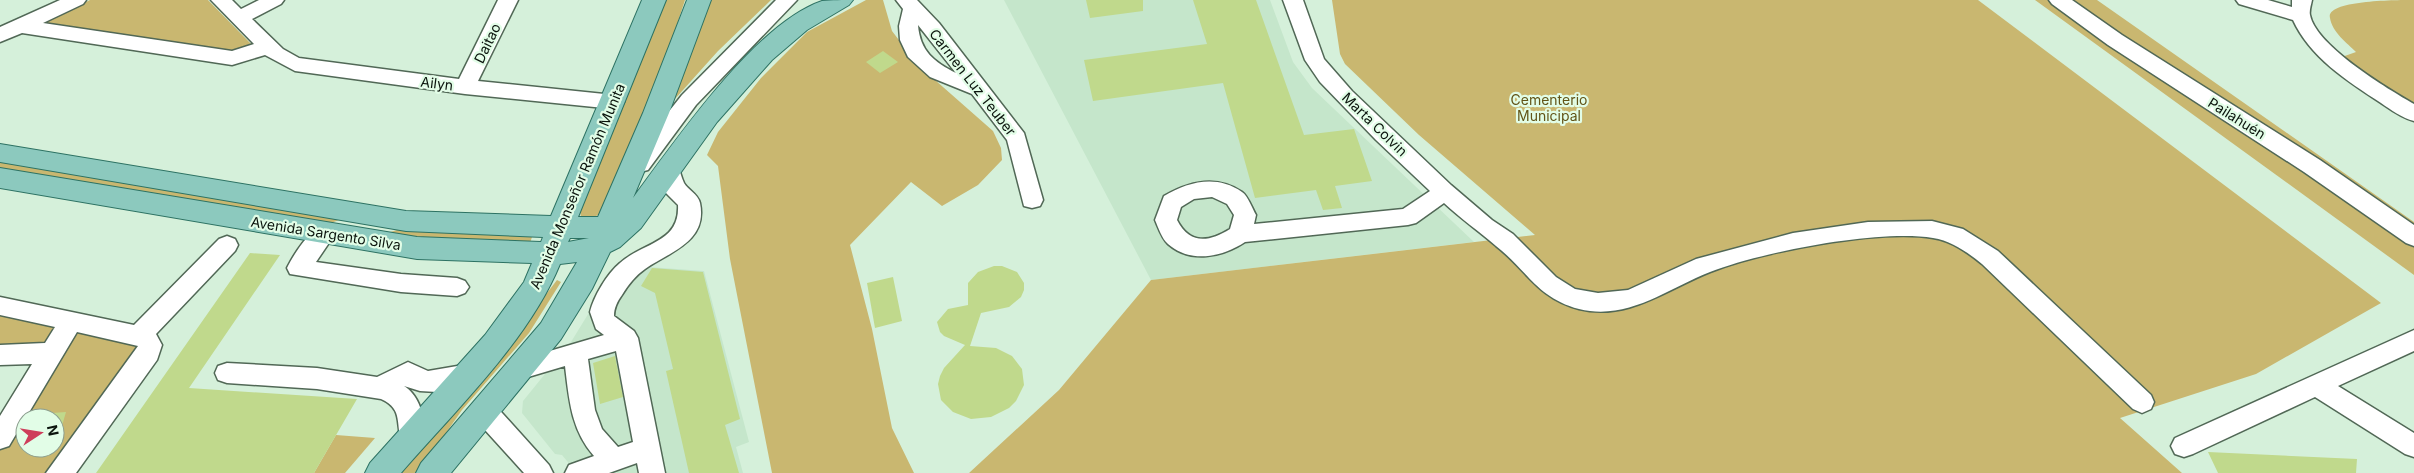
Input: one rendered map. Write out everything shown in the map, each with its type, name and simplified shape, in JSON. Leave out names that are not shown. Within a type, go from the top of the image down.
[{"type":"main road","name":"Avenida Monseñor Ramón Munita","points":[[381,473],[469,374],[536,288],[614,102],[654,0]]},
{"type":"main road","points":[[432,473],[561,316],[604,237],[656,113],[699,0]]},
{"type":"main road","name":"Avenida Sargento Silva","points":[[0,153],[366,214],[557,240],[581,251],[604,237],[619,233],[644,205],[673,180],[708,116],[763,54],[800,24],[841,0]]},
{"type":"main road","name":"Avenida Sargento Silva","points":[[0,178],[324,234],[417,248],[557,240]]},
{"type":"main road","points":[[324,234],[343,221],[366,214]]},
{"type":"street","points":[[0,35],[76,0]]},
{"type":"street","name":"Ailyn","points":[[221,0],[267,46],[287,61],[304,66],[465,87],[614,102]]},
{"type":"street","points":[[239,18],[274,0]]},
{"type":"street","name":"Daitao","points":[[465,87],[508,0]]},
{"type":"street","points":[[624,188],[662,134],[689,100],[732,52],[787,0]]},
{"type":"street","name":"Marta Colvin","points":[[1293,0],[1316,60],[1327,78],[1445,191],[1487,228],[1504,239],[1540,278],[1562,294],[1578,300],[1612,304],[1628,301],[1677,276],[1721,259],[1779,245],[1872,230],[1909,228],[1952,233],[1973,244],[1999,265],[2142,402]]},
{"type":"street","name":"Pailahuén","points":[[2059,0],[2115,40],[2312,166],[2414,237]]},
{"type":"street","points":[[2246,0],[2301,7],[2313,38],[2332,57],[2347,70],[2414,114]]},
{"type":"street","points":[[909,4],[908,30],[917,56],[928,66],[951,79],[980,90]]},
{"type":"street","name":"Carmen Luz Teuber","points":[[909,4],[932,28],[1017,138],[1032,200]]},
{"type":"street","points":[[18,26],[232,58],[254,53],[267,46]]},
{"type":"street","points":[[652,473],[626,338],[604,322],[602,318],[604,305],[628,268],[673,242],[685,231],[690,223],[689,202],[673,180]]},
{"type":"street","points":[[1240,234],[1408,217],[1445,191]]},
{"type":"street","points":[[324,234],[298,268],[401,283],[457,287]]},
{"type":"street","points":[[139,336],[227,245]]},
{"type":"street","points":[[0,306],[72,320],[139,336],[146,339],[150,345],[148,353],[68,464],[59,473]]},
{"type":"street","points":[[0,438],[72,320]]},
{"type":"street","points":[[518,370],[626,338]]},
{"type":"street","points":[[2184,446],[2414,340]]},
{"type":"street","points":[[0,356],[52,353]]},
{"type":"street","points":[[575,353],[583,410],[591,435],[614,460]]},
{"type":"street","points":[[380,387],[408,372],[418,380],[430,382],[469,374]]},
{"type":"street","points":[[227,374],[380,387],[399,395],[405,402],[410,414],[412,437]]},
{"type":"street","points":[[2316,385],[2414,446]]},
{"type":"street","points":[[484,411],[540,473]]},
{"type":"street","points":[[578,473],[647,448]]},
{"type":"shaded area","points":[[1004,0],[1270,0],[1293,62],[1312,88],[1474,242],[1151,280]]},
{"type":"shaded area","points":[[621,265],[704,271],[749,442],[736,447],[743,473],[577,473],[562,455],[555,454],[522,413],[523,401],[571,342],[609,280]]},
{"type":"green space","points":[[90,0],[208,0],[255,48],[239,54],[45,24],[49,20]]},
{"type":"green space","points":[[664,0],[685,0],[665,61],[601,213],[593,218],[581,217],[580,212]]},
{"type":"green space","points":[[711,0],[771,0],[718,51],[674,100]]},
{"type":"green space","points":[[866,0],[883,0],[892,31],[918,65],[993,131],[1001,148],[1002,160],[978,185],[942,206],[911,182],[850,245],[872,329],[892,428],[914,473],[772,473],[730,259],[718,166],[707,155],[718,132],[761,78],[807,32]]},
{"type":"green space","name":"Cementerio Municipal","points":[[1332,0],[1978,0],[2381,303],[2256,374],[2120,418],[2182,473],[969,473],[1059,390],[1151,280],[1535,235],[1419,135],[1345,64],[1340,54]]},
{"type":"green space","points":[[2035,0],[2048,0],[2090,33],[2320,180],[2414,246],[2414,275]]},
{"type":"green space","points":[[2071,0],[2097,0],[2414,222],[2414,226],[2292,143],[2140,49]]},
{"type":"green space","points":[[2414,0],[2414,109],[2339,58],[2356,52],[2337,33],[2330,18],[2332,12],[2350,4]]},
{"type":"green space","points":[[0,161],[347,217],[331,223],[0,170]]},
{"type":"green space","points":[[404,228],[533,234],[530,243],[380,235]]},
{"type":"green space","points":[[557,280],[561,282],[529,333],[462,410],[418,473],[390,473],[537,306]]},
{"type":"green space","points":[[0,311],[65,323],[50,349],[0,352]]},
{"type":"green space","points":[[74,325],[141,342],[65,451],[65,408],[24,408]]},
{"type":"green space","points":[[15,422],[15,458],[60,458],[50,473],[0,473],[0,447]]},
{"type":"green space","points":[[336,435],[375,438],[345,473],[314,473]]},
{"type":"building","points":[[1086,0],[1143,0],[1143,11],[1090,18]]},
{"type":"building","points":[[1193,0],[1256,0],[1304,135],[1354,129],[1372,181],[1335,186],[1342,208],[1323,210],[1316,190],[1255,198],[1223,83],[1093,101],[1084,60],[1207,44]]},
{"type":"building","points":[[883,51],[898,62],[880,73],[866,62]]},
{"type":"building","points":[[250,253],[280,255],[189,388],[357,399],[314,473],[96,473]]},
{"type":"building","points":[[994,266],[1002,266],[1017,272],[1024,283],[1024,290],[1021,297],[1009,307],[981,313],[970,346],[996,348],[1012,356],[1022,369],[1024,385],[1016,401],[1009,408],[991,417],[971,419],[953,412],[941,400],[938,384],[940,376],[944,368],[965,345],[944,336],[940,332],[937,322],[948,309],[968,305],[968,283],[978,272]]},
{"type":"building","points":[[652,268],[703,272],[740,419],[725,425],[739,473],[689,473],[666,371],[673,369],[655,293],[641,286]]},
{"type":"building","points":[[893,277],[902,321],[875,328],[867,283]]},
{"type":"building","points":[[615,356],[623,397],[600,404],[593,363]]},
{"type":"building","points":[[2208,452],[2357,459],[2356,473],[2218,473]]}]
